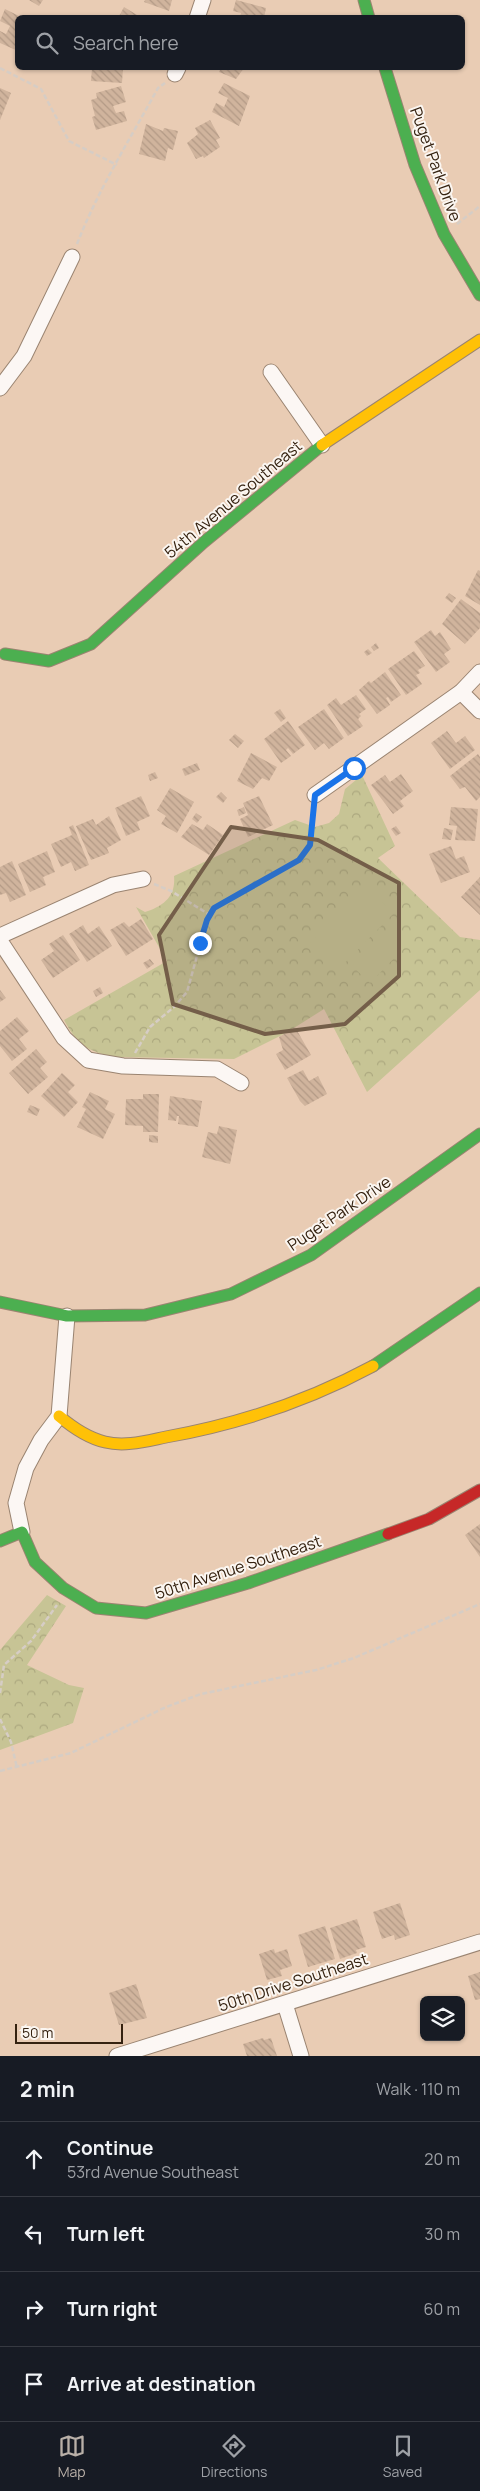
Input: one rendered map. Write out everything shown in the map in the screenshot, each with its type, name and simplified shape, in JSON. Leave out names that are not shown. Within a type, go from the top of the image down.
[{"type":"street","points":[[198,15],[203,0]]},
{"type":"street","points":[[364,0],[368,15]]},
{"type":"street","name":"Puget Park Drive","points":[[386,70],[415,165],[444,234],[480,295]]},
{"type":"street","points":[[0,388],[24,356],[72,257]]},
{"type":"street","name":"54th Avenue Southeast","points":[[5,654],[49,661],[91,644],[204,542],[322,445],[480,340]]},
{"type":"street","points":[[271,372],[322,445]]},
{"type":"street","points":[[315,795],[461,692],[480,672]]},
{"type":"street","points":[[461,692],[480,711]]},
{"type":"street","points":[[0,936],[113,885],[143,879]]},
{"type":"street","points":[[0,941],[64,1038],[88,1060],[129,1067],[217,1069],[241,1082]]},
{"type":"street","name":"Puget Park Drive","points":[[0,1302],[67,1316],[145,1315],[231,1294],[312,1255],[480,1134]]},
{"type":"street","points":[[59,1416],[69,1424],[106,1442],[131,1443],[197,1432],[252,1419],[312,1398],[374,1365],[480,1293]]},
{"type":"street","points":[[0,1540],[22,1532],[16,1503],[26,1468],[41,1440],[59,1416],[65,1362],[67,1316]]},
{"type":"street","name":"50th Avenue Southeast","points":[[22,1532],[35,1562],[62,1588],[96,1608],[146,1613],[248,1583],[429,1519],[480,1490]]},
{"type":"street","name":"50th Drive Southeast","points":[[117,2056],[480,1942]]},
{"type":"street","points":[[285,2004],[301,2056]]},
{"type":"path","points":[[0,68],[41,89],[69,141],[117,165]]},
{"type":"path","points":[[72,257],[87,217],[158,88],[176,70]]},
{"type":"path","points":[[444,234],[480,206]]},
{"type":"path","points":[[129,1067],[150,1026],[174,1007],[187,992],[210,915],[214,908],[225,900],[299,860],[310,845],[315,795]]},
{"type":"path","points":[[143,879],[171,891],[210,915]]},
{"type":"path","points":[[0,1693],[4,1665],[31,1641],[58,1604]]},
{"type":"path","points":[[0,1771],[71,1753],[166,1707],[201,1694],[316,1670],[354,1658],[480,1604]]},
{"type":"path","points":[[0,1719],[11,1742],[17,1768]]},
{"type":"highlighted area","points":[[231,827],[318,840],[399,883],[399,976],[345,1024],[265,1034],[173,1004],[159,935]]},
{"type":"green space","points":[[362,775],[395,846],[378,858],[460,937],[480,940],[480,990],[367,1092],[324,1009],[286,1033],[234,1059],[115,1057],[90,1049],[79,1041],[64,1020],[167,961],[136,907],[145,912],[163,904],[173,890],[174,876],[295,820],[315,827],[329,823],[339,814],[345,789]]},
{"type":"green space","points":[[365,885],[394,913],[339,969],[310,943]]},
{"type":"green space","points":[[388,929],[406,946],[370,983],[352,966]]},
{"type":"green space","points":[[47,1595],[66,1606],[27,1665],[69,1685],[84,1688],[73,1723],[0,1750],[0,1650]]},
{"type":"building","points":[[29,0],[43,0],[39,6]]},
{"type":"building","points":[[145,0],[172,0],[169,11],[144,2]]},
{"type":"building","points":[[236,0],[266,8],[265,15],[241,15],[241,13],[233,11]]},
{"type":"building","points":[[124,7],[137,15],[120,15]]},
{"type":"building","points":[[5,9],[17,15],[15,15],[15,50],[0,43],[0,31],[6,34],[10,26],[0,21]]},
{"type":"building","points":[[92,70],[123,70],[122,83],[91,81]]},
{"type":"building","points":[[220,70],[243,70],[236,79],[219,72]]},
{"type":"building","points":[[224,83],[250,96],[239,126],[212,112],[216,103],[224,107],[228,98],[218,93]]},
{"type":"building","points":[[121,86],[126,102],[113,106],[116,113],[124,111],[127,121],[96,130],[92,117],[95,116],[91,100],[97,98],[96,93]]},
{"type":"building","points":[[0,88],[11,93],[0,120]]},
{"type":"building","points":[[210,120],[220,138],[216,140],[220,147],[204,158],[203,156],[196,159],[187,143],[198,134],[195,128]]},
{"type":"building","points":[[146,124],[163,131],[164,128],[178,131],[173,150],[168,148],[165,161],[139,154]]},
{"type":"building","points":[[478,570],[480,571],[480,605],[465,596]]},
{"type":"building","points":[[449,593],[456,598],[452,603],[445,598]]},
{"type":"building","points":[[461,599],[480,613],[480,628],[465,644],[442,624]]},
{"type":"building","points":[[431,630],[435,636],[440,632],[451,649],[444,654],[450,662],[436,672],[414,642]]},
{"type":"building","points":[[376,643],[379,648],[374,651],[371,647]]},
{"type":"building","points":[[368,649],[372,653],[367,656],[364,652]]},
{"type":"building","points":[[414,651],[425,666],[418,670],[420,673],[416,675],[422,684],[406,695],[388,669]]},
{"type":"building","points":[[385,672],[401,695],[391,702],[388,697],[386,698],[390,705],[377,714],[359,690],[369,681],[371,683]]},
{"type":"building","points":[[356,695],[366,709],[359,714],[361,716],[358,719],[363,726],[348,736],[327,705],[336,698],[341,705]]},
{"type":"building","points":[[280,709],[286,718],[281,722],[274,713]]},
{"type":"building","points":[[324,709],[344,738],[329,749],[324,743],[315,750],[298,727]]},
{"type":"building","points":[[288,721],[305,745],[293,754],[288,748],[286,750],[291,756],[281,763],[264,739]]},
{"type":"building","points":[[447,731],[456,743],[465,736],[475,750],[450,769],[431,743]]},
{"type":"building","points":[[235,734],[244,741],[238,748],[229,740]]},
{"type":"building","points":[[251,753],[277,767],[269,781],[262,778],[253,789],[237,781]]},
{"type":"building","points":[[478,754],[480,757],[480,797],[476,801],[465,787],[460,789],[450,776]]},
{"type":"building","points":[[197,763],[200,770],[185,776],[182,769]]},
{"type":"building","points":[[155,772],[158,778],[150,781],[148,775]]},
{"type":"building","points":[[401,774],[413,791],[400,801],[404,806],[393,814],[371,785],[385,775],[390,782]]},
{"type":"building","points":[[170,788],[194,802],[177,833],[161,824],[166,816],[157,810]]},
{"type":"building","points":[[221,792],[227,798],[223,803],[216,797]]},
{"type":"building","points":[[141,796],[150,816],[137,822],[140,830],[126,836],[115,808]]},
{"type":"building","points":[[259,796],[273,825],[248,837],[240,819],[248,815],[243,803]]},
{"type":"building","points":[[244,807],[246,813],[239,816],[237,810]]},
{"type":"building","points":[[451,807],[478,809],[475,841],[455,840],[457,826],[449,825]]},
{"type":"building","points":[[196,813],[202,817],[197,823],[192,819]]},
{"type":"building","points":[[109,816],[121,840],[107,848],[109,853],[91,860],[76,826],[93,819],[96,825]]},
{"type":"building","points":[[192,824],[203,830],[207,824],[223,835],[209,855],[181,837]]},
{"type":"building","points":[[73,825],[89,865],[75,871],[71,862],[61,867],[51,844],[72,835],[69,827]]},
{"type":"building","points":[[396,826],[401,833],[396,836],[391,829]]},
{"type":"building","points":[[444,828],[453,830],[451,840],[442,839]]},
{"type":"building","points":[[451,846],[456,859],[464,856],[470,872],[441,883],[429,854]]},
{"type":"building","points":[[47,851],[55,872],[43,877],[46,885],[30,892],[18,864]]},
{"type":"building","points":[[12,861],[26,895],[10,902],[6,893],[0,895],[0,867]]},
{"type":"building","points":[[480,877],[480,915],[461,897]]},
{"type":"building","points":[[141,919],[153,939],[126,956],[110,930],[124,922],[129,927]]},
{"type":"building","points":[[83,925],[88,934],[99,926],[112,946],[87,962],[69,934]]},
{"type":"building","points":[[63,935],[80,960],[53,978],[41,960],[54,951],[49,944]]},
{"type":"building","points":[[150,959],[154,964],[147,969],[143,963]]},
{"type":"building","points":[[100,987],[103,993],[96,997],[93,991]]},
{"type":"building","points":[[0,990],[6,998],[0,1002]]},
{"type":"building","points":[[17,1017],[29,1031],[19,1039],[27,1049],[12,1061],[0,1046],[0,1031]]},
{"type":"building","points":[[295,1027],[311,1055],[285,1070],[276,1054],[283,1050],[279,1037]]},
{"type":"building","points":[[36,1049],[47,1062],[40,1068],[48,1077],[28,1094],[9,1073]]},
{"type":"building","points":[[303,1070],[309,1081],[318,1076],[327,1094],[305,1106],[300,1101],[287,1078]]},
{"type":"building","points":[[62,1073],[75,1085],[68,1092],[78,1102],[64,1117],[41,1096]]},
{"type":"building","points":[[90,1092],[109,1101],[105,1109],[115,1114],[103,1139],[77,1127],[86,1109],[82,1107]]},
{"type":"building","points":[[143,1094],[159,1094],[158,1132],[143,1132],[143,1126],[125,1125],[126,1099],[143,1099]]},
{"type":"building","points":[[170,1096],[202,1101],[198,1127],[178,1124],[179,1116],[177,1116],[176,1121],[168,1120]]},
{"type":"building","points":[[30,1105],[40,1109],[37,1116],[27,1112]]},
{"type":"building","points":[[219,1126],[237,1130],[230,1164],[202,1157],[208,1132],[217,1134]]},
{"type":"building","points":[[149,1135],[158,1136],[158,1143],[149,1142]]},
{"type":"building","points":[[480,1524],[480,1557],[465,1535]]},
{"type":"building","points":[[400,1903],[410,1935],[395,1940],[394,1935],[382,1939],[373,1912]]},
{"type":"building","points":[[357,1919],[366,1947],[356,1950],[357,1953],[340,1959],[330,1928]]},
{"type":"building","points":[[325,1926],[335,1959],[308,1967],[298,1935]]},
{"type":"building","points":[[274,1949],[275,1953],[287,1949],[292,1966],[280,1970],[282,1976],[267,1980],[259,1954]]},
{"type":"building","points":[[480,1972],[480,1999],[475,2000],[468,1976]]},
{"type":"building","points":[[136,1984],[147,2018],[119,2025],[109,1993]]},
{"type":"building","points":[[263,2038],[264,2040],[271,2038],[277,2056],[247,2056],[243,2044]]},
{"type":"traffic: fast","points":[[364,0],[368,15]]},
{"type":"traffic: fast","points":[[386,70],[415,165],[444,234],[480,295]]},
{"type":"traffic: fast","points":[[5,654],[49,661],[91,644],[204,542],[322,445]]},
{"type":"traffic: fast","points":[[0,1302],[67,1316],[145,1315],[231,1294],[311,1255],[480,1134]]},
{"type":"traffic: fast","points":[[373,1366],[480,1293]]},
{"type":"traffic: fast","points":[[0,1541],[22,1532],[35,1562],[63,1588],[96,1608],[146,1613],[248,1583],[388,1534]]},
{"type":"traffic: slow","points":[[322,445],[480,340]]},
{"type":"traffic: slow","points":[[59,1416],[80,1432],[92,1438],[120,1444],[143,1442],[193,1432],[272,1410],[323,1390],[373,1366]]},
{"type":"traffic: jam","points":[[388,1534],[429,1519],[480,1490]]},
{"type":"route","points":[[200,943],[207,920],[214,908],[225,900],[299,860],[310,845],[315,795],[354,768]]}]
